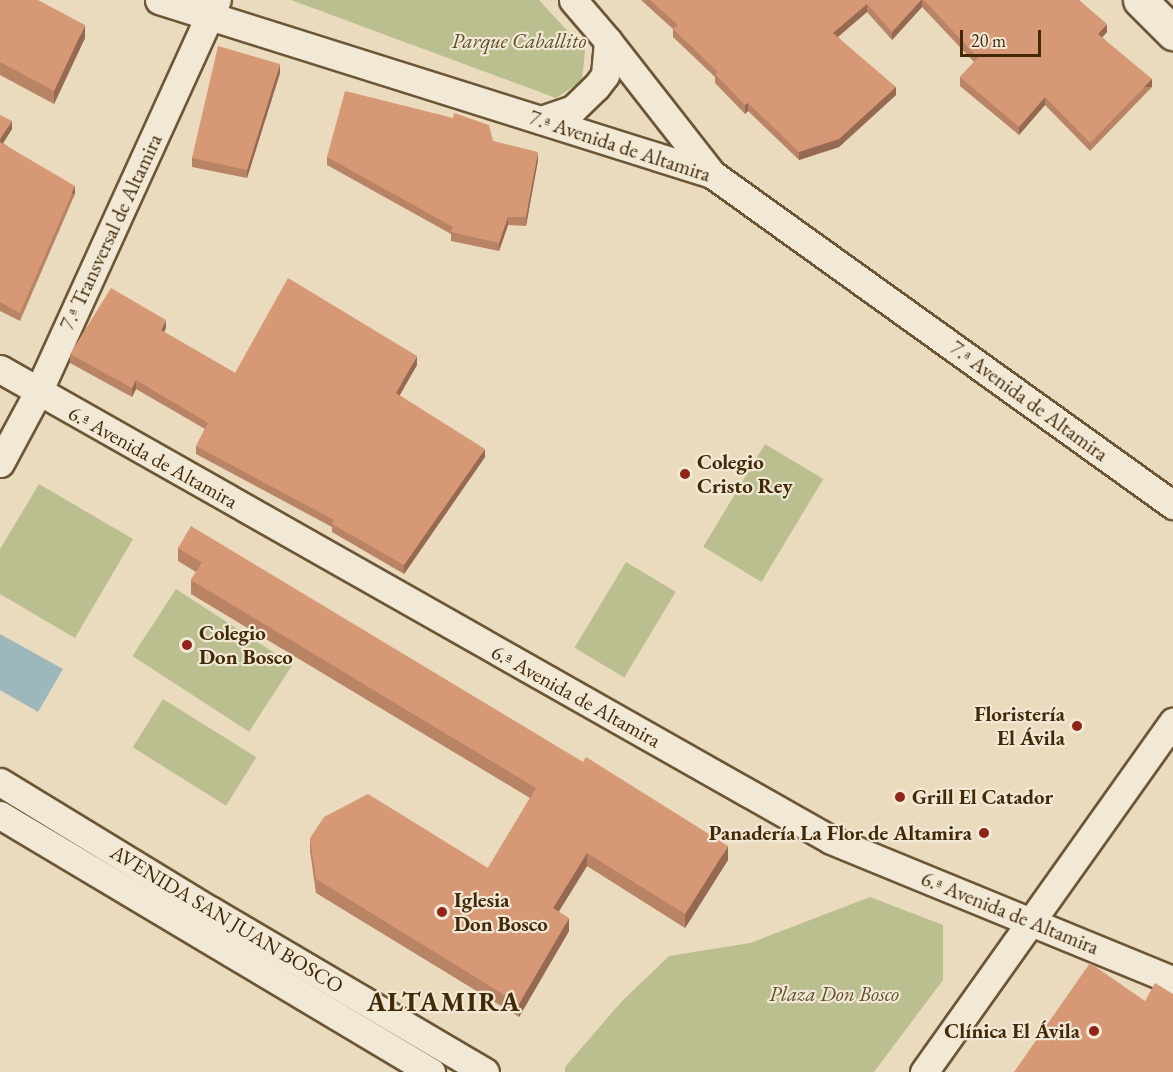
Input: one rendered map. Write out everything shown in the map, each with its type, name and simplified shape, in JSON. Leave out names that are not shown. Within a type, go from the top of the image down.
[{"type":"main road","points":[[1140,0],[1173,33]]},
{"type":"street","name":"7.ª Avenida de Altamira","points":[[159,0],[214,8],[541,120],[712,174],[1173,505]]},
{"type":"street","points":[[573,0],[608,40],[712,174]]},
{"type":"street","name":"7.ª Transversal de Altamira","points":[[0,463],[38,392],[214,8]]},
{"type":"street","points":[[541,120],[573,109],[597,87],[605,75],[608,40]]},
{"type":"street","name":"6.ª Avenida de Altamira","points":[[0,369],[831,840],[1173,980]]},
{"type":"street","points":[[924,1072],[1173,722]]},
{"type":"street","name":"AVENIDA SAN JUAN BOSCO","points":[[0,782],[210,910],[485,1072]]},
{"type":"street","name":"AVENIDA SAN JUAN BOSCO","points":[[0,814],[431,1072]]},
{"type":"green space","name":"Parque Caballito","points":[[291,0],[539,0],[585,50],[582,81],[556,98]]},
{"type":"green space","points":[[765,444],[823,479],[761,582],[703,547]]},
{"type":"green space","points":[[39,484],[133,539],[75,638],[0,594],[0,549]]},
{"type":"green space","points":[[626,562],[676,592],[624,678],[574,648]]},
{"type":"green space","points":[[176,589],[293,665],[249,732],[132,656]]},
{"type":"green space","points":[[163,699],[256,757],[226,806],[133,747]]},
{"type":"green space","name":"Plaza Don Bosco","points":[[870,897],[943,925],[943,980],[874,1072],[565,1072],[565,1067],[622,1001],[669,956],[750,943]]},
{"type":"water","points":[[0,634],[63,669],[38,712],[0,690]]},
{"type":"building","points":[[0,0],[38,0],[85,25],[54,91],[0,62]]},
{"type":"building","points":[[650,0],[921,0],[892,32],[867,4],[833,33],[896,87],[839,139],[799,152],[748,103],[745,105],[715,74],[718,72],[673,29],[678,25]]},
{"type":"building","points":[[924,0],[1079,0],[1107,24],[1098,34],[1152,79],[1090,143],[1045,97],[1019,127],[960,77],[978,58]]},
{"type":"building","points":[[218,46],[280,64],[247,170],[192,158]]},
{"type":"building","points":[[345,91],[453,118],[454,113],[489,125],[493,141],[538,152],[526,217],[508,217],[499,243],[451,232],[453,227],[327,157]]},
{"type":"building","points":[[0,115],[12,121],[0,139]]},
{"type":"building","points":[[0,142],[75,186],[20,313],[0,302]]},
{"type":"building","points":[[288,278],[417,356],[396,393],[485,449],[404,565],[332,524],[334,520],[196,446],[208,423],[136,380],[132,388],[70,354],[111,288],[166,320],[161,330],[235,373]]},
{"type":"building","points":[[191,526],[583,762],[586,757],[728,846],[685,914],[587,853],[553,908],[569,918],[519,1004],[316,879],[310,838],[324,817],[368,794],[488,868],[536,788],[191,580],[202,562],[178,548]]},
{"type":"building","name":"Clínica El Ávila","points":[[1090,963],[1145,1001],[1155,983],[1173,994],[1173,1072],[1014,1072]]},
{"type":"place","name":"Colegio Cristo Rey","points":[[685,474]]},
{"type":"place","name":"Colegio Don Bosco","points":[[187,645]]},
{"type":"place","name":"Floristería El Ávila","points":[[1077,726]]},
{"type":"place","name":"Grill El Catador","points":[[900,797]]},
{"type":"place","name":"Panadería La Flor de Altamira","points":[[984,833]]},
{"type":"place","name":"Iglesia Don Bosco","points":[[442,912]]},
{"type":"place","name":"Clínica El Ávila","points":[[1094,1031]]},
{"type":"district","name":"ALTAMIRA","points":[[444,1002]]}]
